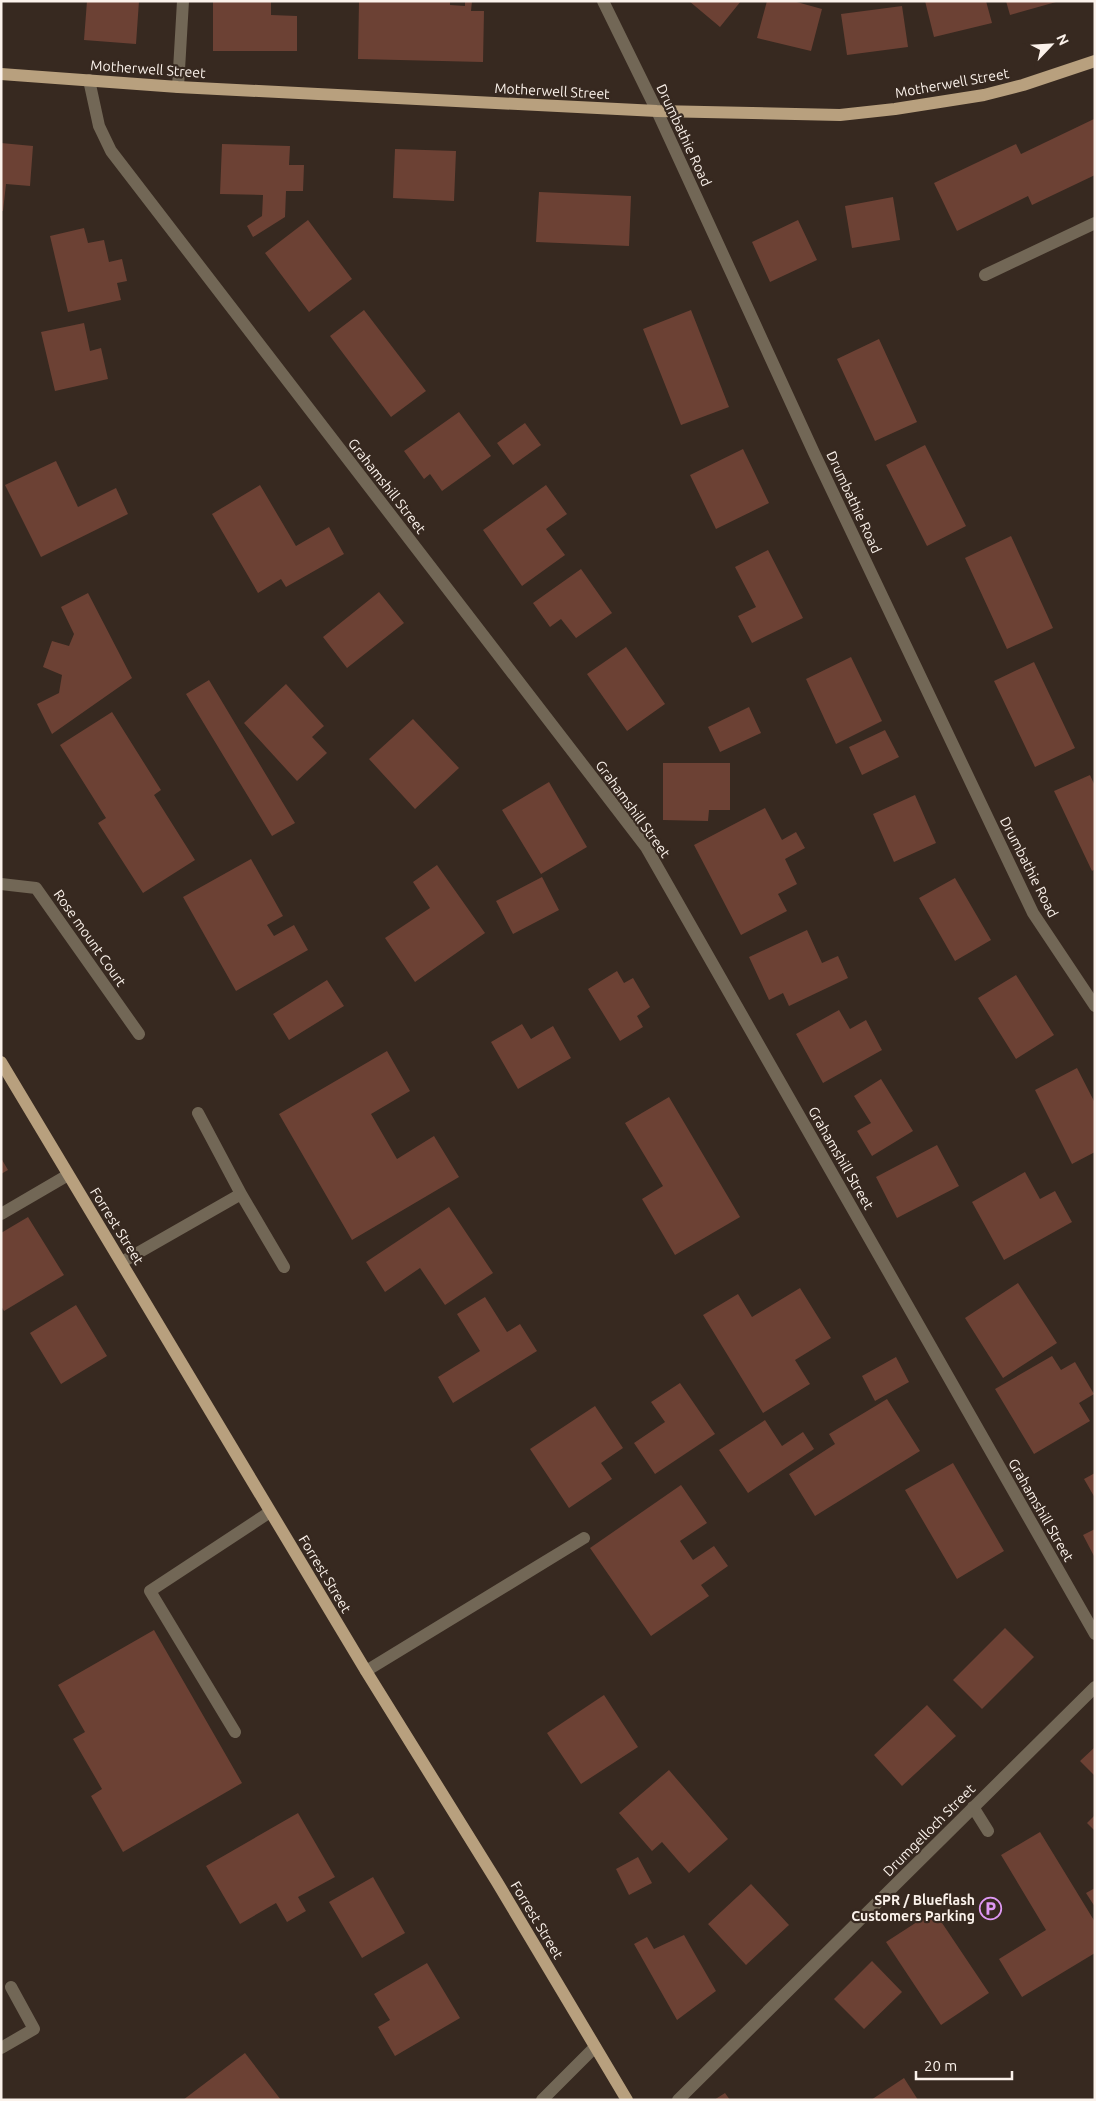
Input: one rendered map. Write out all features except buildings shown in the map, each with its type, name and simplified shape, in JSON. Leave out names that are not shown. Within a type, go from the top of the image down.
[{"type":"main road","name":"Motherwell Street","points":[[1,74],[178,87],[657,112],[840,114],[895,109],[984,95],[1023,85],[1095,61]]},
{"type":"main road","name":"Forrest Street","points":[[1,1062],[270,1512],[497,1882],[627,2100]]},
{"type":"street","points":[[178,87],[183,1]]},
{"type":"street","name":"Drumbathie Road","points":[[603,1],[657,112],[815,455],[1033,913],[1095,1006]]},
{"type":"street","name":"Grahamshill Street","points":[[89,80],[99,126],[111,152],[646,848],[1095,1634]]},
{"type":"street","points":[[985,275],[1095,223]]},
{"type":"street","name":"Rose mount Court","points":[[1,884],[36,888],[139,1034]]},
{"type":"street","points":[[198,1113],[241,1194],[284,1267]]},
{"type":"street","points":[[1,1214],[68,1175]]},
{"type":"street","points":[[122,1262],[241,1194]]},
{"type":"street","points":[[235,1732],[150,1591],[270,1512]]},
{"type":"street","points":[[366,1671],[584,1538]]},
{"type":"street","name":"Drumgelloch Street","points":[[678,2100],[1095,1686]]},
{"type":"street","points":[[973,1807],[988,1831]]},
{"type":"street","points":[[1,2048],[34,2029],[12,1986]]},
{"type":"street","points":[[542,2100],[595,2047]]},
{"type":"place","name":"SPR / Blueflash Customers Parking","points":[[991,1908]]}]
